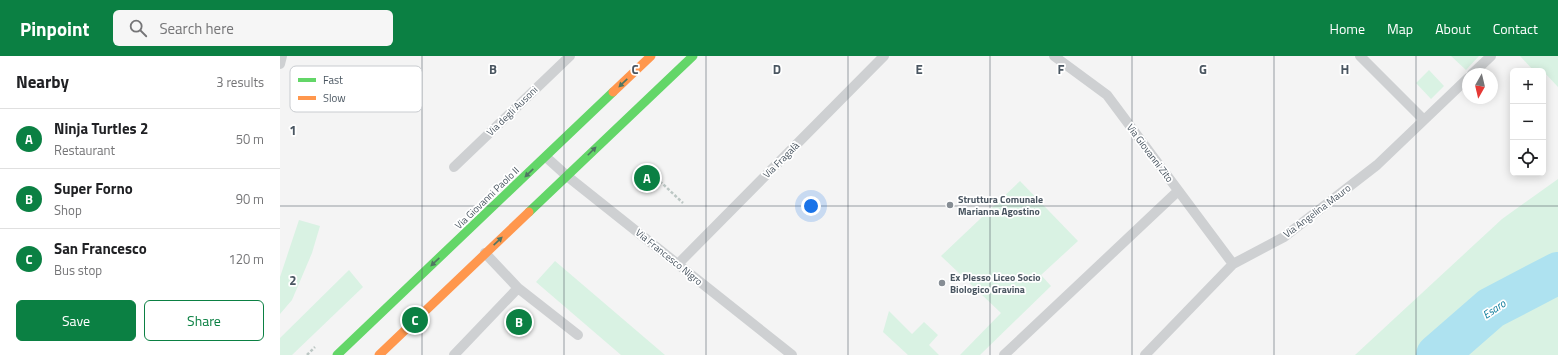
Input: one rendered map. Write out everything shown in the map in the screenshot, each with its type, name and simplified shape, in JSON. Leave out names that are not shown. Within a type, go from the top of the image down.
[{"type":"street","name":"Via Giovanni Paolo II","points":[[337,355],[651,56]]},
{"type":"street","points":[[379,355],[693,56]]},
{"type":"lane","points":[[280,64],[282,56]]},
{"type":"lane","name":"Via degli Ausoni","points":[[454,167],[570,56]]},
{"type":"lane","name":"Via Fragalà","points":[[678,264],[884,56]]},
{"type":"lane","name":"Via Giovanni Zito","points":[[1054,56],[1107,95],[1233,264]]},
{"type":"lane","points":[[1360,56],[1424,120]]},
{"type":"lane","points":[[1478,68],[1491,56]]},
{"type":"lane","name":"Via Angelina Mauro","points":[[1145,355],[1233,264],[1284,237],[1377,165],[1462,84]]},
{"type":"lane","name":"Via Francesco Nigro","points":[[546,157],[567,176],[792,355]]},
{"type":"lane","points":[[1004,355],[1178,191]]},
{"type":"lane","points":[[485,253],[518,288],[578,336]]},
{"type":"lane","points":[[454,355],[518,288]]},
{"type":"path","points":[[649,171],[682,203]]},
{"type":"green space","points":[[1451,56],[1479,56],[1468,68],[1464,68]]},
{"type":"green space","points":[[1520,56],[1558,56],[1558,87],[1546,74],[1546,68],[1531,68]]},
{"type":"green space","points":[[1429,70],[1444,86],[1431,99],[1416,83]]},
{"type":"green space","points":[[1558,179],[1558,355],[1355,355],[1502,219]]},
{"type":"green space","points":[[1020,181],[1078,241],[1041,275],[1051,286],[980,355],[960,355],[1001,313],[941,256]]},
{"type":"green space","points":[[299,220],[320,226],[312,253],[292,300],[280,314],[280,277]]},
{"type":"green space","points":[[555,261],[665,355],[621,355],[536,282]]},
{"type":"green space","points":[[349,270],[363,287],[292,355],[280,355],[280,338]]},
{"type":"green space","points":[[889,311],[912,334],[924,322],[938,335],[929,345],[939,355],[908,355],[883,332]]},
{"type":"waterway","name":"Esaro","points":[[1437,355],[1491,308],[1558,273]]},
{"type":"traffic: fast","points":[[529,212],[693,56]]},
{"type":"traffic: fast","points":[[337,355],[613,92]]},
{"type":"traffic: slow","points":[[613,92],[651,56]]},
{"type":"traffic: slow","points":[[379,355],[529,212]]},
{"type":"place","name":"Ninja Turtles 2","points":[[647,178]]},
{"type":"place","name":"Struttura Comunale Marianna Agostino","points":[[950,205]]},
{"type":"place","name":"Ex Plesso Liceo Socio Biologico Gravina","points":[[942,283]]},
{"type":"place","name":"San Francesco","points":[[415,320]]},
{"type":"place","name":"Super Forno","points":[[519,322]]}]
